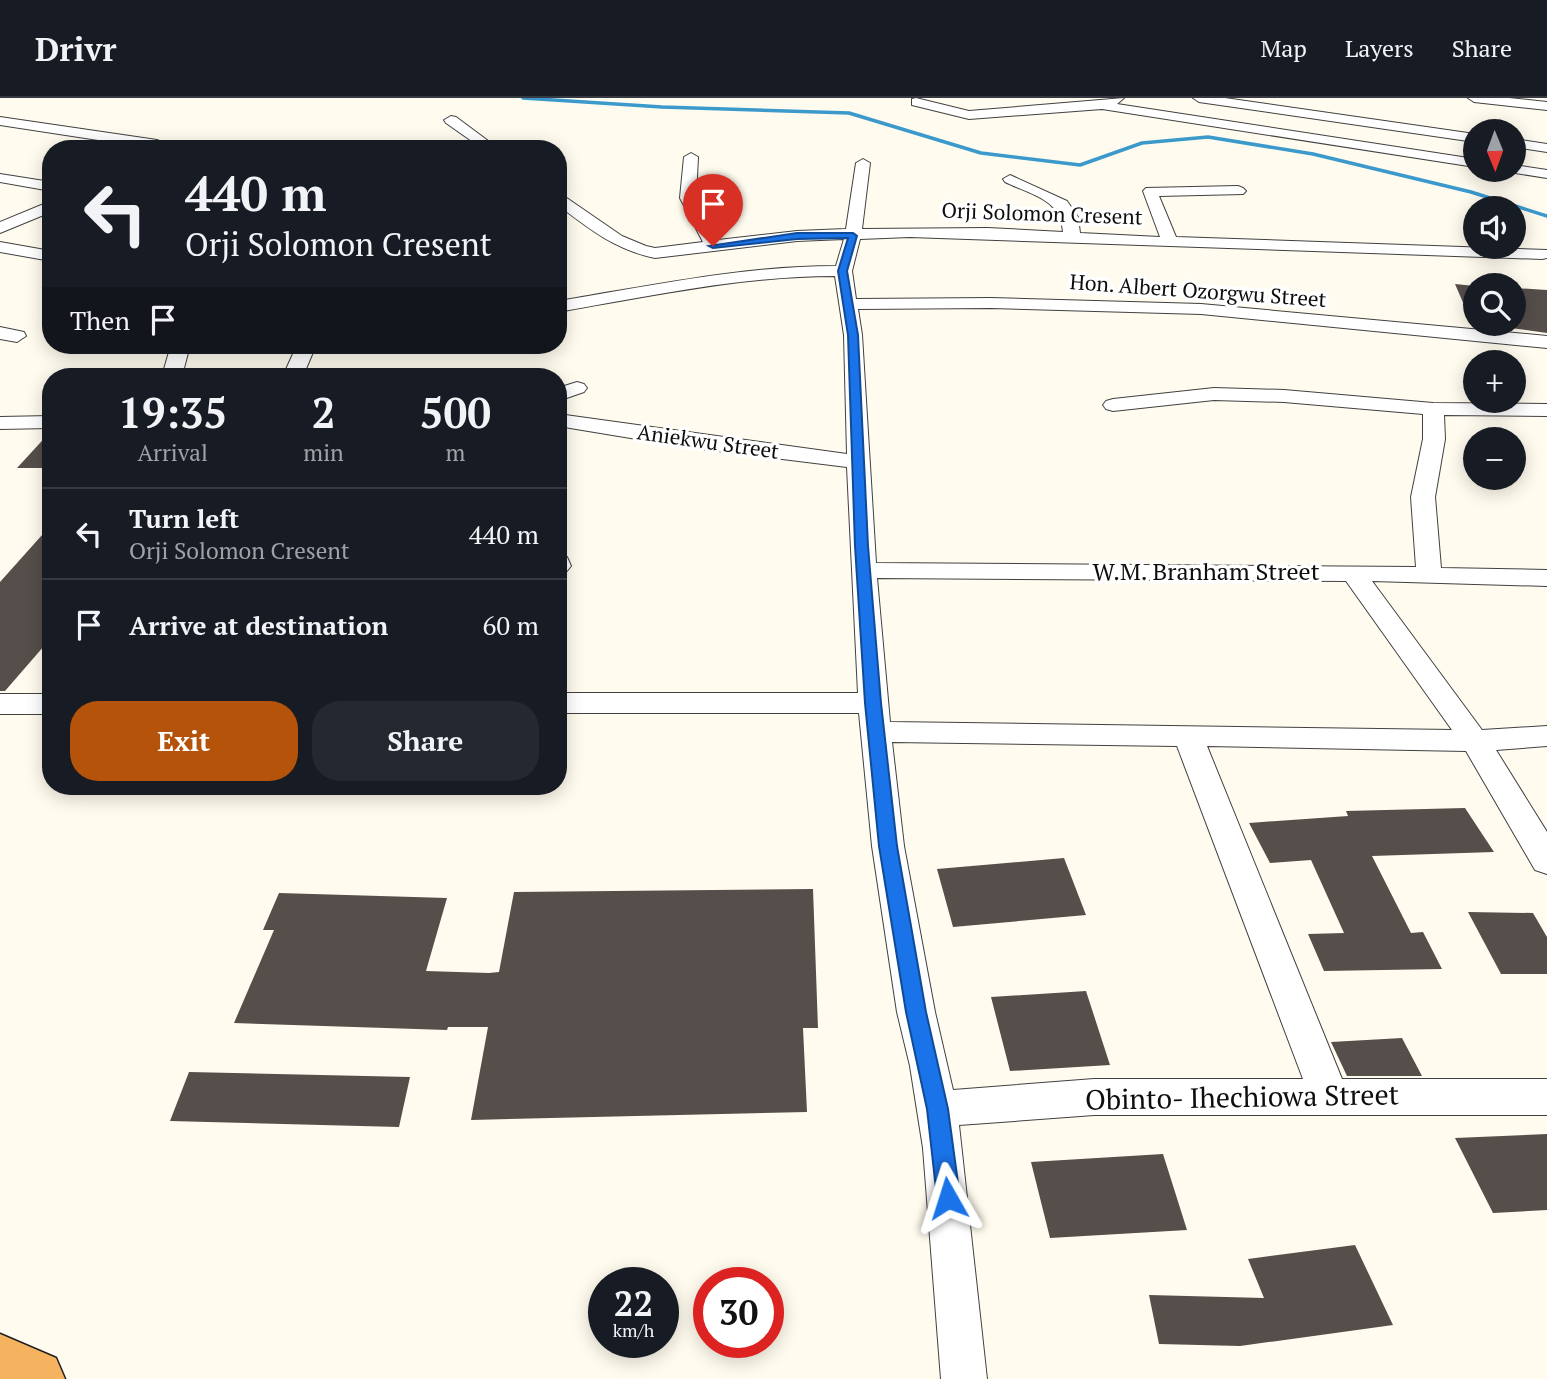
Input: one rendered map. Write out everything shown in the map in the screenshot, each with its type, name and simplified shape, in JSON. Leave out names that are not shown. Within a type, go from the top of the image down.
[{"type":"highway","points":[[0,1364],[35,1379]]},
{"type":"street","points":[[1101,105],[1118,98]]},
{"type":"street","points":[[1199,98],[1463,136]]},
{"type":"street","points":[[1474,98],[1547,106]]},
{"type":"street","points":[[916,102],[969,115],[1101,105],[1463,161]]},
{"type":"street","points":[[451,120],[479,140]]},
{"type":"street","points":[[0,121],[130,140]]},
{"type":"street","points":[[1526,145],[1547,148]]},
{"type":"street","points":[[691,158],[688,198],[713,246]]},
{"type":"street","points":[[863,163],[853,236],[843,271],[850,304],[857,462],[875,718],[888,846],[916,1012],[937,1109],[958,1294],[964,1379]]},
{"type":"street","points":[[1526,171],[1547,174]]},
{"type":"street","points":[[0,178],[42,185]]},
{"type":"street","points":[[1010,178],[1062,204],[1069,217],[1072,238]]},
{"type":"street","points":[[1170,242],[1151,191],[1238,191]]},
{"type":"street","name":"Orji Solomon Cresent","points":[[567,204],[621,241],[645,252],[666,253],[797,236],[977,233],[1542,254]]},
{"type":"street","points":[[0,228],[42,210]]},
{"type":"street","points":[[568,222],[588,219]]},
{"type":"street","points":[[0,247],[42,254]]},
{"type":"street","points":[[567,305],[739,276],[783,271],[843,271]]},
{"type":"street","name":"Hon. Albert Ozorgwu Street","points":[[850,304],[978,303],[1201,309],[1546,344]]},
{"type":"street","points":[[1113,405],[1214,394],[1297,397],[1433,409],[1547,410]]},
{"type":"street","points":[[1429,575],[1423,497],[1434,439],[1433,409]]},
{"type":"street","name":"Aniekwu Street","points":[[567,421],[857,462]]},
{"type":"street","points":[[0,423],[42,422]]},
{"type":"street","name":"W.M. Branham Street","points":[[864,570],[1353,573],[1547,578]]},
{"type":"street","points":[[1353,573],[1474,741],[1533,808],[1547,860]]},
{"type":"street","points":[[0,704],[42,698]]},
{"type":"street","points":[[567,703],[1188,737],[1474,741],[1547,736]]},
{"type":"street","points":[[1188,737],[1219,809],[1329,1097]]},
{"type":"street","name":"Obinto- Ihechiowa Street","points":[[937,1109],[1094,1097],[1547,1097]]},
{"type":"building","points":[[1455,284],[1463,285],[1463,302]]},
{"type":"building","points":[[1526,289],[1547,290],[1547,333],[1526,330]]},
{"type":"building","points":[[42,441],[42,468],[17,468]]},
{"type":"building","points":[[42,535],[42,648],[5,691],[0,691],[0,582]]},
{"type":"building","points":[[1465,808],[1494,852],[1372,856],[1411,933],[1423,932],[1442,969],[1324,971],[1308,934],[1344,933],[1311,860],[1270,863],[1249,823],[1348,816],[1346,811]]},
{"type":"building","points":[[1064,858],[1086,915],[953,927],[937,869]]},
{"type":"building","points":[[813,889],[818,1028],[803,1028],[807,1112],[471,1120],[488,1027],[448,1027],[447,1030],[234,1023],[274,930],[263,930],[279,893],[447,898],[426,971],[489,973],[499,972],[514,892]]},
{"type":"building","points":[[1468,912],[1533,913],[1547,937],[1547,974],[1501,974]]},
{"type":"building","points":[[1086,991],[1110,1065],[1010,1071],[991,997]]},
{"type":"building","points":[[1402,1038],[1422,1076],[1347,1076],[1331,1042]]},
{"type":"building","points":[[189,1072],[410,1077],[399,1127],[170,1121]]},
{"type":"building","points":[[1547,1134],[1547,1210],[1493,1213],[1455,1138]]},
{"type":"building","points":[[1163,1154],[1187,1230],[1050,1238],[1031,1162]]},
{"type":"building","points":[[1355,1245],[1393,1325],[1240,1346],[1159,1344],[1149,1295],[1264,1298],[1248,1259]]},
{"type":"waterway","points":[[523,98],[662,107],[849,113],[981,153],[1080,165],[1142,143],[1208,137],[1313,154],[1471,192],[1547,216]]},
{"type":"route","points":[[713,246],[797,236],[853,236],[843,271],[853,335],[857,462],[873,703],[888,846],[916,1012],[937,1109],[948,1198]]}]
